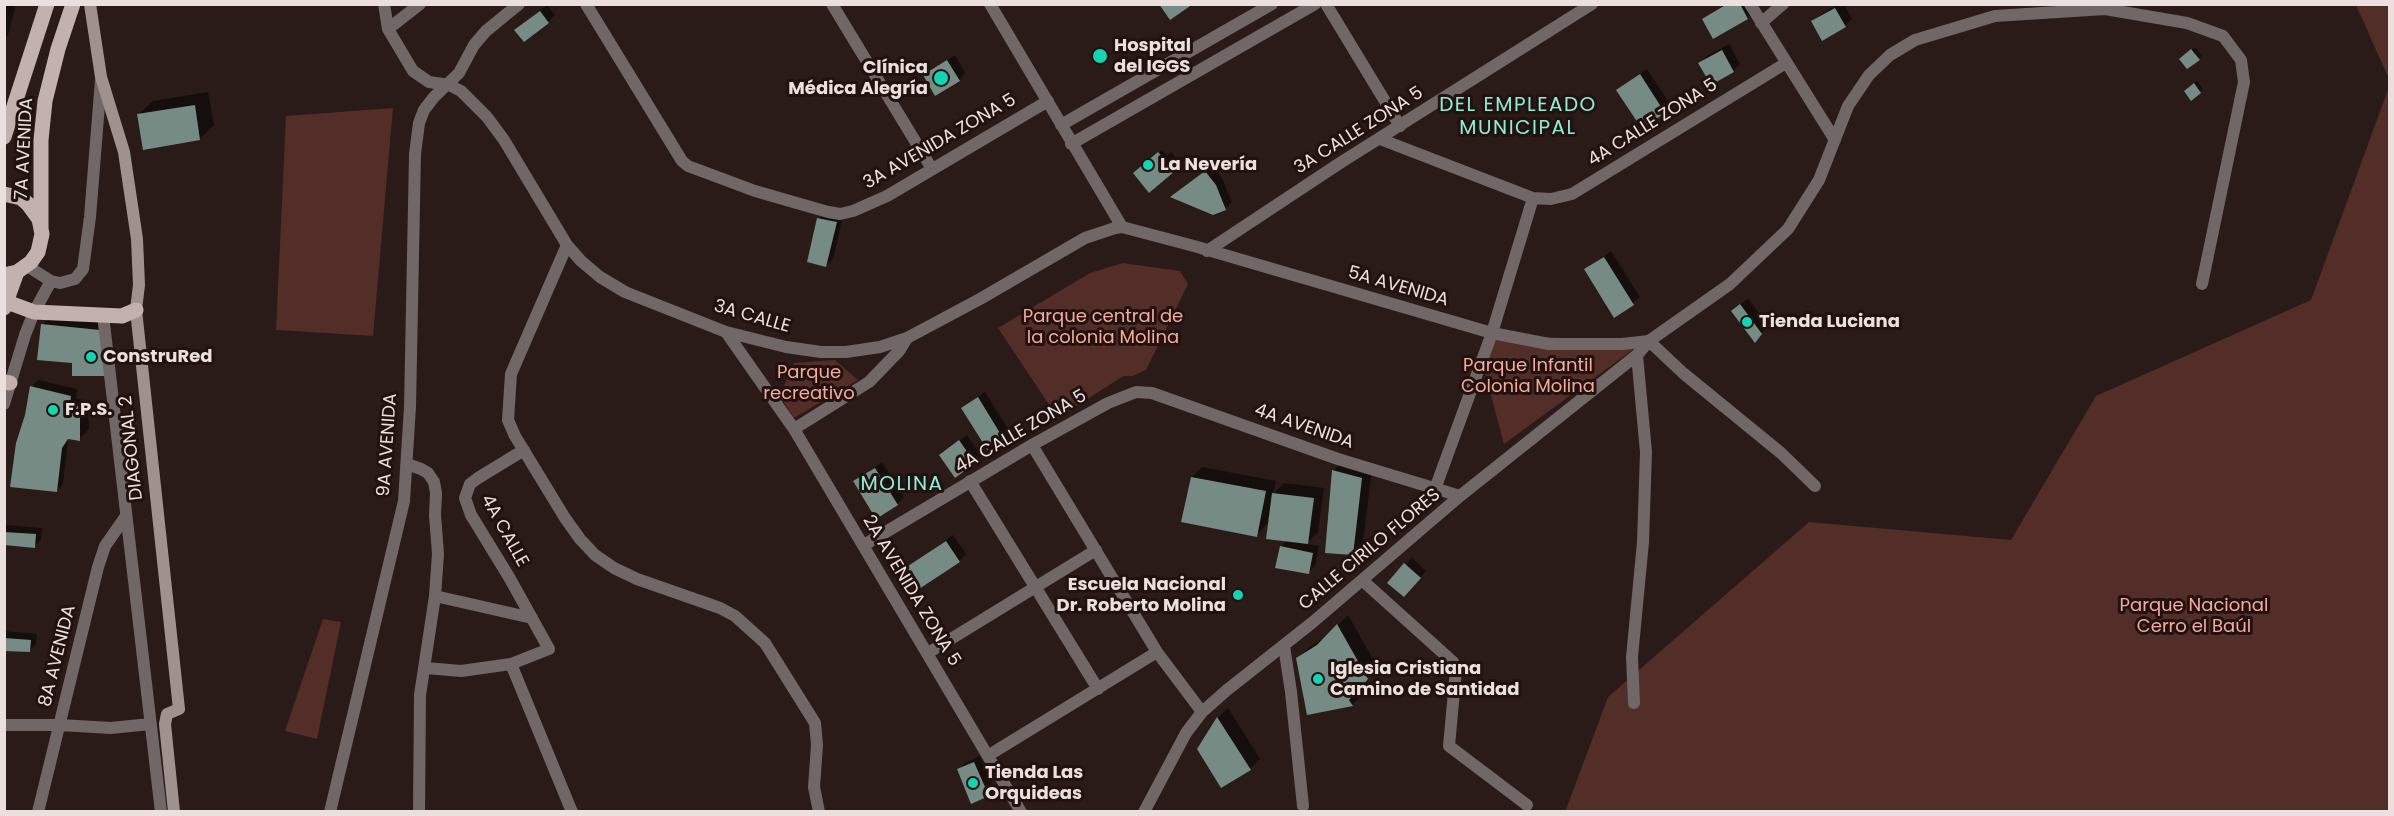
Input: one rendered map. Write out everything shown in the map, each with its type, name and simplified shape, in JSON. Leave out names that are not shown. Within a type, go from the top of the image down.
[{"type":"main road","name":"7A AVENIDA","points":[[4,137],[46,4]]},
{"type":"main road","name":"7A AVENIDA","points":[[6,305],[16,271],[38,252],[41,240],[41,140],[45,101],[57,49],[73,4]]},
{"type":"main road","points":[[4,194],[21,198],[28,204],[34,210],[41,228]]},
{"type":"main road","points":[[6,305],[34,312],[122,316],[136,310]]},
{"type":"street","name":"DIAGONAL 2","points":[[90,4],[101,77],[124,152],[139,264],[136,310],[179,709],[167,714],[165,724],[174,812]]},
{"type":"street","points":[[384,4],[388,29],[402,55],[420,77],[429,82],[449,85]]},
{"type":"street","points":[[388,29],[420,4]]},
{"type":"street","name":"9A AVENIDA","points":[[330,812],[404,501],[410,407],[415,154],[419,123],[424,110],[434,97],[459,73],[474,45],[519,4]]},
{"type":"street","name":"3A AVENIDA ZONA 5","points":[[586,4],[677,155],[688,166],[755,191],[840,214],[853,211],[887,196],[1047,101]]},
{"type":"street","points":[[832,4],[932,169]]},
{"type":"street","points":[[990,4],[1122,228]]},
{"type":"street","points":[[1061,125],[1272,4]]},
{"type":"street","points":[[1071,144],[1315,4]]},
{"type":"street","points":[[1326,4],[1400,126]]},
{"type":"street","name":"3A CALLE ZONA 5","points":[[1208,251],[1592,4]]},
{"type":"street","points":[[1750,4],[1835,140]]},
{"type":"street","points":[[1761,23],[1784,4]]},
{"type":"street","name":"5A AVENIDA","points":[[1122,228],[1492,333],[1549,344],[1622,344],[1649,341],[1730,284],[1788,229],[1819,180],[1848,106],[1869,75],[1890,55],[1915,40],[1995,16],[2105,9],[2187,23],[2223,36],[2241,60],[2244,82],[2202,285]]},
{"type":"street","name":"4A CALLE ZONA 5","points":[[1533,198],[1551,199],[1572,194],[1786,63]]},
{"type":"street","name":"DIAGONAL 2","points":[[51,281],[60,283],[75,279],[83,269],[85,261],[101,77]]},
{"type":"street","name":"3A CALLE","points":[[449,85],[461,91],[487,117],[504,140],[567,245],[580,261],[600,277],[625,292],[726,332],[754,340],[821,352],[846,352],[880,347],[907,338],[970,305],[1085,238],[1104,230],[1122,228]]},
{"type":"street","points":[[1380,139],[1533,198],[1492,333],[1435,489]]},
{"type":"street","points":[[567,245],[511,374],[508,420],[565,518],[595,555],[614,568],[637,579],[720,608],[735,616],[765,643],[815,723],[817,745],[814,787],[819,812]]},
{"type":"street","points":[[4,404],[7,383],[34,312],[51,281],[16,271]]},
{"type":"street","points":[[103,315],[161,812]]},
{"type":"street","name":"2A AVENIDA ZONA 5","points":[[726,332],[794,429],[1021,812]]},
{"type":"street","points":[[794,429],[869,382],[892,359],[907,338]]},
{"type":"street","points":[[1649,341],[1683,373],[1781,453],[1815,486]]},
{"type":"street","name":"CALLE CIRILO FLORES","points":[[1144,812],[1186,733],[1202,712],[1284,646],[1460,496],[1637,355],[1649,341]]},
{"type":"street","points":[[1634,703],[1632,657],[1643,542],[1646,452],[1637,355]]},
{"type":"street","name":"4A CALLE ZONA 5","points":[[864,545],[970,481],[1108,403],[1136,392]]},
{"type":"street","name":"4A AVENIDA","points":[[1136,392],[1152,393],[1338,459],[1460,496]]},
{"type":"street","points":[[1032,446],[1157,652],[1202,712]]},
{"type":"street","name":"4A CALLE","points":[[426,668],[461,671],[511,664],[549,649],[471,515],[465,498],[470,484],[524,450]]},
{"type":"street","points":[[406,464],[428,473],[434,482],[436,493],[438,554],[426,668],[420,695],[419,812]]},
{"type":"street","points":[[970,481],[1098,688]]},
{"type":"street","name":"8A AVENIDA","points":[[38,812],[98,567],[105,546],[126,516]]},
{"type":"street","points":[[928,653],[1096,550]]},
{"type":"street","points":[[1362,580],[1453,662],[1456,670],[1449,746],[1527,805]]},
{"type":"street","points":[[435,596],[532,618]]},
{"type":"street","points":[[1284,646],[1303,806]]},
{"type":"street","points":[[989,755],[1157,652]]},
{"type":"street","points":[[511,664],[572,812]]},
{"type":"street","points":[[4,725],[111,728],[150,724]]},
{"type":"green space","points":[[2356,5],[2389,5],[2389,79]]},
{"type":"green space","name":"Parque Nacional Cerro el Baúl","points":[[2389,87],[2389,811],[1565,812],[1608,697],[1809,522],[2011,540],[2096,396],[2311,300]]},
{"type":"green space","points":[[393,108],[373,336],[276,330],[286,116]]},
{"type":"green space","name":"Parque central de la colonia Molina","points":[[1123,263],[1180,271],[1188,284],[1146,370],[1133,376],[1124,376],[1058,418],[998,328],[1090,273]]},
{"type":"green space","name":"Parque Infantil Colonia Molina","points":[[1497,334],[1642,343],[1504,444],[1484,369]]},
{"type":"green space","name":"Parque recreativo","points":[[835,360],[858,380],[794,418],[780,396],[794,363]]},
{"type":"green space","points":[[323,619],[341,622],[317,739],[285,731]]},
{"type":"building","points":[[1159,4],[1193,4],[1170,20]]},
{"type":"building","points":[[1727,4],[1740,4],[1748,19],[1713,39],[1702,19]]},
{"type":"building","points":[[1835,8],[1846,27],[1822,41],[1811,21]]},
{"type":"building","points":[[540,11],[549,23],[524,42],[514,30]]},
{"type":"building","points":[[2191,49],[2200,60],[2187,69],[2179,59]]},
{"type":"building","points":[[1722,50],[1734,72],[1711,85],[1698,63]]},
{"type":"building","name":"Clínica Médica Alegría","points":[[947,60],[960,81],[935,96],[923,75]]},
{"type":"building","points":[[1640,74],[1665,113],[1642,129],[1616,90]]},
{"type":"building","points":[[2194,83],[2201,93],[2191,101],[2184,91]]},
{"type":"building","points":[[195,105],[200,140],[143,150],[137,114]]},
{"type":"building","points":[[1158,152],[1175,171],[1149,193],[1133,173]]},
{"type":"building","points":[[1205,171],[1216,185],[1226,210],[1213,215],[1170,197]]},
{"type":"building","points":[[817,218],[837,222],[826,267],[807,262]]},
{"type":"building","points":[[1604,257],[1634,305],[1614,318],[1584,269]]},
{"type":"building","name":"Tienda Luciana","points":[[1740,304],[1762,334],[1755,343],[1731,311]]},
{"type":"building","points":[[41,324],[100,330],[107,376],[72,376],[72,363],[37,360]]},
{"type":"building","points":[[30,386],[71,396],[70,405],[80,406],[80,441],[68,439],[62,448],[57,492],[10,487],[16,443],[25,415]]},
{"type":"building","points":[[978,397],[1006,443],[990,454],[961,408]]},
{"type":"building","points":[[959,440],[975,463],[955,478],[939,455]]},
{"type":"building","points":[[875,468],[898,505],[876,519],[853,481]]},
{"type":"building","points":[[1332,470],[1362,478],[1353,555],[1325,553]]},
{"type":"building","points":[[1191,477],[1266,491],[1257,537],[1181,522]]},
{"type":"building","points":[[1272,493],[1314,498],[1308,544],[1266,539]]},
{"type":"building","points":[[4,532],[36,534],[35,548],[4,545]]},
{"type":"building","points":[[946,541],[960,562],[919,589],[905,568]]},
{"type":"building","points":[[1280,546],[1313,553],[1309,574],[1275,568]]},
{"type":"building","points":[[1404,563],[1421,578],[1404,597],[1387,583]]},
{"type":"building","points":[[1337,624],[1368,679],[1349,700],[1353,706],[1307,715],[1296,658],[1317,645]]},
{"type":"building","points":[[4,638],[31,640],[30,652],[4,651]]},
{"type":"building","points":[[1217,717],[1251,770],[1221,788],[1197,749]]},
{"type":"building","name":"Tienda Las Orquideas","points":[[974,762],[989,796],[971,804],[957,769]]},
{"type":"place","name":"Hospital del IGGS","points":[[1100,56]]},
{"type":"place","name":"Clínica Médica Alegría","points":[[941,78]]},
{"type":"place","name":"La Nevería","points":[[1148,165]]},
{"type":"place","name":"Tienda Luciana","points":[[1747,322]]},
{"type":"place","name":"ConstruRed","points":[[91,357]]},
{"type":"place","name":"F.P.S.","points":[[53,410]]},
{"type":"place","name":"Escuela Nacional Dr. Roberto Molina","points":[[1238,595]]},
{"type":"place","name":"Iglesia Cristiana Camino de Santidad","points":[[1318,679]]},
{"type":"place","name":"Tienda Las Orquideas","points":[[973,783]]},
{"type":"district","name":"DEL EMPLEADO MUNICIPAL","points":[[1518,118]]},
{"type":"district","name":"MOLINA","points":[[902,485]]}]
